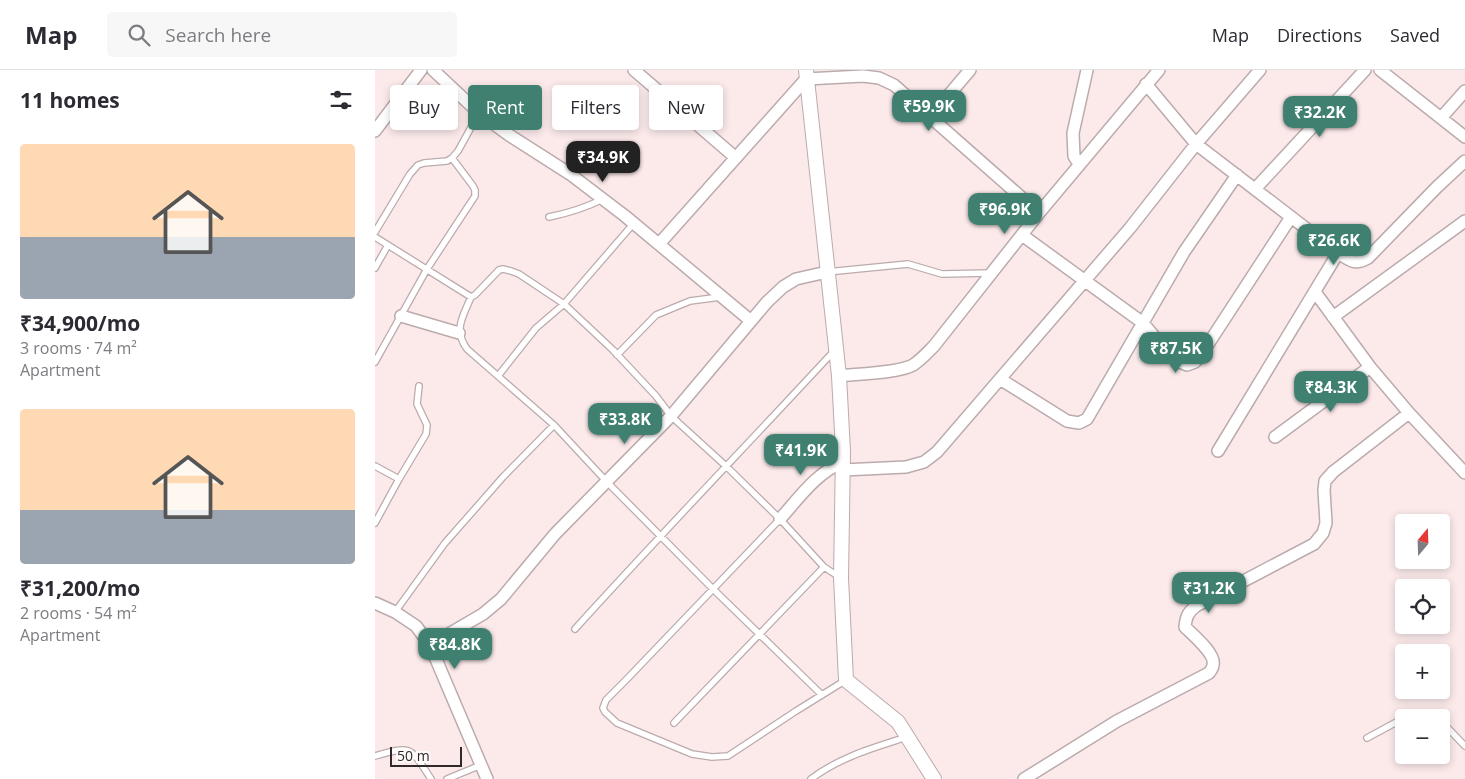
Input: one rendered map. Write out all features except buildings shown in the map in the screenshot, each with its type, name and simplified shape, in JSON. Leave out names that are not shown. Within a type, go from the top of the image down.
[{"type":"street","points":[[375,131],[421,70]]},
{"type":"street","points":[[433,70],[468,103]]},
{"type":"street","points":[[633,70],[736,158]]},
{"type":"street","points":[[931,116],[970,70]]},
{"type":"street","points":[[1079,164],[1074,156],[1073,133],[1087,70]]},
{"type":"street","points":[[839,376],[898,370],[912,366],[934,346],[1039,213],[1159,70]]},
{"type":"street","points":[[780,519],[822,473],[831,467],[906,467],[924,462],[937,452],[1130,228],[1196,144],[1260,70]]},
{"type":"street","points":[[1255,189],[1365,70]]},
{"type":"street","points":[[1380,70],[1465,137]]},
{"type":"street","points":[[659,244],[736,158],[806,75]]},
{"type":"street","points":[[806,75],[863,76],[879,78],[894,85],[1039,213]]},
{"type":"street","points":[[806,75],[839,376],[843,466],[841,578],[846,680],[898,722],[933,779]]},
{"type":"street","points":[[1146,84],[1196,144],[1352,262],[1360,262],[1368,258],[1465,161]]},
{"type":"street","points":[[1441,118],[1465,91]]},
{"type":"street","points":[[502,130],[571,174],[634,223],[751,321]]},
{"type":"street","points":[[1000,379],[1067,421],[1079,423],[1087,420],[1184,252],[1237,175]]},
{"type":"street","points":[[1022,235],[1143,323],[1168,353],[1187,365],[1195,362],[1291,217]]},
{"type":"street","points":[[1333,317],[1465,220]]},
{"type":"street","points":[[1218,452],[1338,253]]},
{"type":"street","points":[[430,645],[483,614],[501,599],[555,534],[671,416],[767,302],[783,287],[796,279],[827,272]]},
{"type":"street","points":[[1315,292],[1370,367],[1409,414],[1463,467]]},
{"type":"street","points":[[401,316],[459,332]]},
{"type":"street","points":[[1275,437],[1370,367]]},
{"type":"street","points":[[1023,779],[1117,721],[1209,673],[1213,665],[1213,659],[1207,649],[1185,627],[1185,620],[1189,612],[1196,606],[1314,544],[1323,533],[1326,523],[1325,481],[1333,472],[1409,414]]},
{"type":"street","points":[[375,603],[395,612],[416,626],[430,645],[487,779]]},
{"type":"lane","points":[[375,232],[410,174],[418,165],[424,162],[447,161],[452,158],[470,130]]},
{"type":"lane","points":[[375,362],[427,269],[475,196],[473,186],[452,158]]},
{"type":"lane","points":[[549,217],[571,213],[603,199]]},
{"type":"lane","points":[[498,376],[536,328],[564,304],[634,223]]},
{"type":"lane","points":[[375,237],[471,297]]},
{"type":"lane","points":[[375,268],[388,245]]},
{"type":"lane","points":[[827,272],[908,264],[942,274],[991,273]]},
{"type":"lane","points":[[822,695],[660,536],[554,425],[467,349],[462,341],[459,327],[471,297],[499,270],[503,269],[519,274],[564,304],[617,354],[656,396],[671,416],[780,519],[824,567],[841,578]]},
{"type":"lane","points":[[617,354],[656,315],[690,301],[722,297]]},
{"type":"lane","points":[[575,629],[836,350]]},
{"type":"lane","points":[[375,523],[426,434],[427,425],[417,404],[419,386]]},
{"type":"lane","points":[[395,612],[445,543],[503,477],[554,425]]},
{"type":"lane","points":[[375,466],[399,479]]},
{"type":"lane","points":[[780,519],[605,700],[603,708],[617,723],[692,754],[712,757],[727,756],[846,680]]},
{"type":"lane","points":[[674,723],[824,567]]},
{"type":"lane","points":[[1367,738],[1395,723]]},
{"type":"lane","points":[[1450,730],[1465,746]]},
{"type":"lane","points":[[811,779],[845,758],[908,737]]},
{"type":"lane","points":[[375,756],[399,749],[406,749],[417,756],[431,779]]},
{"type":"lane","points":[[447,779],[481,765]]}]
